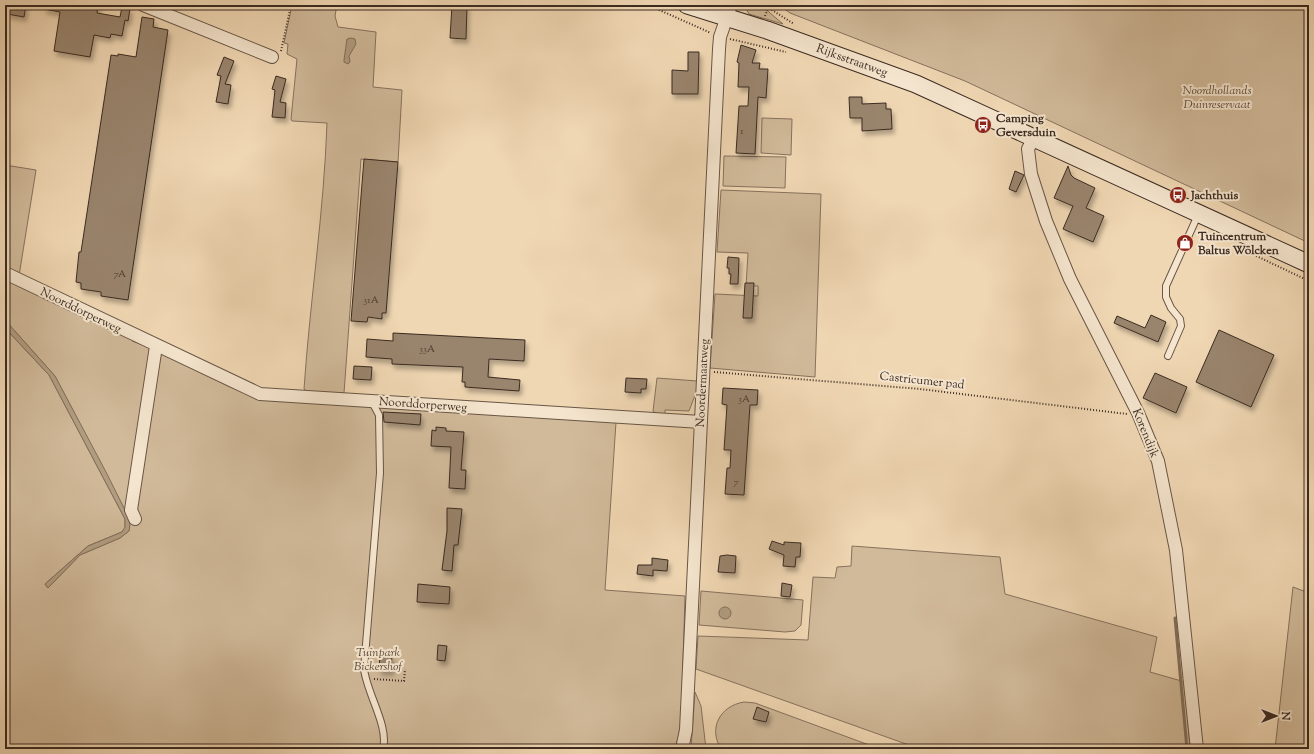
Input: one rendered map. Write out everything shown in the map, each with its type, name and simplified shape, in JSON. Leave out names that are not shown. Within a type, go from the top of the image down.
[{"type":"main road","name":"Rijksstraatweg","points":[[687,5],[729,11],[898,76],[1013,127],[1309,264]]},
{"type":"street","points":[[143,5],[272,57]]},
{"type":"street","name":"Noordermaatweg","points":[[682,749],[686,730],[702,371],[720,37],[729,11]]},
{"type":"street","name":"Korendijk","points":[[1034,137],[1028,149],[1031,174],[1046,221],[1070,279],[1138,413],[1158,461],[1172,524],[1197,749]]},
{"type":"street","name":"Noorddorperweg","points":[[5,273],[156,346],[260,394],[700,422]]},
{"type":"street","points":[[135,519],[131,510],[156,346]]},
{"type":"lane","points":[[1168,356],[1181,326],[1180,319],[1171,308],[1166,297],[1166,286],[1199,213]]},
{"type":"lane","points":[[372,400],[379,415],[380,473],[366,629],[365,677],[382,728],[384,739],[383,749]]},
{"type":"path","points":[[272,57],[280,58],[291,5]]},
{"type":"path","points":[[648,5],[720,37],[791,53]]},
{"type":"path","points":[[764,5],[768,8]]},
{"type":"path","name":"Castricumer pad","points":[[702,371],[912,388],[1126,414],[1138,413]]},
{"type":"path","points":[[365,677],[404,681],[405,670]]},
{"type":"green space","points":[[292,5],[337,5],[335,16],[338,27],[376,32],[373,87],[402,90],[398,162],[361,159],[344,393],[310,394],[304,389],[323,190],[327,123],[292,121],[291,119],[297,59],[287,54],[288,44],[284,43]]},
{"type":"green space","points":[[744,5],[763,7],[783,24],[749,14]]},
{"type":"green space","name":"Noordhollands Duinreservaat","points":[[779,5],[1309,5],[1309,243],[965,81],[790,13]]},
{"type":"green space","points":[[762,118],[792,119],[791,155],[761,153]]},
{"type":"green space","points":[[724,156],[786,157],[785,188],[723,186]]},
{"type":"green space","points":[[5,165],[36,170],[19,276],[5,269]]},
{"type":"green space","points":[[721,190],[821,194],[815,377],[710,368],[715,294],[758,296],[758,286],[746,286],[748,253],[717,252]]},
{"type":"green space","points":[[5,279],[133,339],[132,341],[148,347],[151,351],[128,516],[55,376],[5,320]]},
{"type":"green space","name":"Tuinpark Bickershof","points":[[5,328],[49,375],[125,519],[125,528],[122,532],[88,546],[45,584],[48,588],[80,555],[120,538],[129,531],[129,518],[133,508],[157,352],[230,387],[258,398],[616,422],[605,590],[685,596],[681,728],[675,749],[249,749],[252,747],[250,744],[242,749],[5,749]]},
{"type":"green space","points":[[657,378],[697,381],[697,390],[689,411],[665,410],[665,415],[657,414],[653,411]]},
{"type":"green space","points":[[852,546],[1000,557],[1005,594],[1157,637],[1150,672],[1185,682],[1190,749],[920,749],[696,669],[698,636],[808,640],[813,577],[835,578],[837,567],[851,566]]},
{"type":"green space","points":[[1293,587],[1309,593],[1309,749],[1275,749]]},
{"type":"green space","points":[[701,591],[803,600],[801,625],[795,631],[785,632],[699,625]]},
{"type":"green space","points":[[695,692],[701,706],[706,749],[691,749]]},
{"type":"green space","points":[[744,702],[755,703],[880,749],[721,749],[717,741],[716,733],[716,726],[719,719],[728,708]]},
{"type":"shaded area","points":[[347,39],[355,39],[356,44],[349,56],[350,62],[348,64],[344,62],[344,60]]},
{"type":"shaded area","points":[[5,320],[55,376],[106,472],[128,516],[130,525],[129,531],[120,538],[80,555],[48,588],[45,584],[88,546],[122,532],[125,527],[125,519],[49,375],[5,328]]},
{"type":"shaded area","points":[[723,607],[727,607],[731,613],[727,619],[723,619],[719,615],[719,611]]},
{"type":"building","points":[[9,5],[26,5],[24,17],[7,14]]},
{"type":"building","points":[[44,5],[75,7],[75,5],[98,5],[97,13],[120,17],[122,7],[130,9],[128,21],[125,20],[122,36],[111,34],[110,38],[94,35],[90,57],[54,51],[60,12],[44,9]]},
{"type":"building","points":[[452,5],[467,5],[466,39],[450,38]]},
{"type":"building","points":[[142,17],[154,19],[153,27],[168,30],[128,300],[101,296],[101,292],[81,289],[81,283],[76,282],[79,252],[81,252],[111,55],[118,56],[118,54],[136,57]]},
{"type":"building","points":[[741,45],[756,50],[752,63],[760,63],[759,69],[768,69],[766,98],[758,97],[755,154],[736,153],[739,106],[748,106],[749,87],[738,87],[739,63],[737,62]]},
{"type":"building","points":[[688,52],[699,52],[698,94],[672,94],[672,70],[688,71]]},
{"type":"building","points":[[224,57],[234,61],[225,84],[231,85],[228,104],[216,102],[221,76],[217,75]]},
{"type":"building","points":[[276,76],[286,79],[280,102],[286,103],[285,118],[272,117],[275,90],[272,89]]},
{"type":"building","points":[[849,97],[862,97],[862,104],[886,103],[886,109],[891,109],[892,129],[862,131],[862,118],[850,118]]},
{"type":"building","points":[[364,159],[398,162],[386,313],[382,313],[382,319],[368,317],[367,322],[351,321]]},
{"type":"building","points":[[1068,166],[1071,175],[1074,178],[1095,188],[1086,208],[1104,216],[1093,242],[1063,229],[1073,206],[1054,198]]},
{"type":"building","points":[[1015,171],[1024,175],[1016,192],[1009,189]]},
{"type":"building","points":[[728,257],[739,258],[738,284],[730,284],[731,274],[729,274],[729,268],[727,268]]},
{"type":"building","points":[[745,283],[754,283],[752,318],[743,318]]},
{"type":"building","points":[[1151,315],[1166,322],[1158,342],[1114,323],[1117,316],[1145,328]]},
{"type":"building","points":[[1219,330],[1274,355],[1251,407],[1196,382]]},
{"type":"building","points":[[393,333],[525,340],[524,361],[489,359],[488,377],[520,380],[519,391],[465,387],[465,382],[462,382],[463,367],[392,364],[392,359],[366,357],[367,339],[393,341]]},
{"type":"building","points":[[354,366],[372,367],[371,380],[353,379]]},
{"type":"building","points":[[1155,373],[1187,387],[1176,413],[1143,398]]},
{"type":"building","points":[[626,378],[647,379],[646,389],[641,389],[641,393],[625,392]]},
{"type":"building","points":[[723,388],[758,390],[757,405],[750,405],[744,495],[725,494],[727,468],[730,468],[731,450],[724,450],[727,405],[722,404]]},
{"type":"building","points":[[383,412],[421,414],[420,425],[384,422]]},
{"type":"building","points":[[436,427],[446,428],[446,431],[464,432],[461,470],[466,470],[465,489],[449,488],[451,447],[431,446],[432,430],[436,431]]},
{"type":"building","points":[[447,508],[462,509],[458,545],[454,545],[452,571],[442,570],[447,531]]},
{"type":"building","points":[[772,541],[784,545],[784,542],[801,543],[800,557],[796,557],[795,567],[783,566],[784,555],[769,549]]},
{"type":"building","points":[[720,556],[736,556],[735,573],[718,572]]},
{"type":"building","points":[[652,558],[668,560],[667,571],[653,570],[653,576],[637,574],[638,565],[652,565]]},
{"type":"building","points":[[782,583],[792,585],[790,597],[781,596]]},
{"type":"building","points":[[418,584],[450,587],[449,604],[417,602]]},
{"type":"building","points":[[438,645],[447,646],[445,661],[437,660]]},
{"type":"building","points":[[380,655],[392,656],[391,671],[379,670]]},
{"type":"building","points":[[757,707],[769,712],[766,722],[753,719]]},
{"type":"waterway","points":[[1175,618],[1187,749]]},
{"type":"place","name":"Camping Geversduin","points":[[983,125]]},
{"type":"place","name":"Jachthuis","points":[[1178,195]]},
{"type":"place","name":"Tuincentrum Baltus Wölcken","points":[[1185,243]]}]
